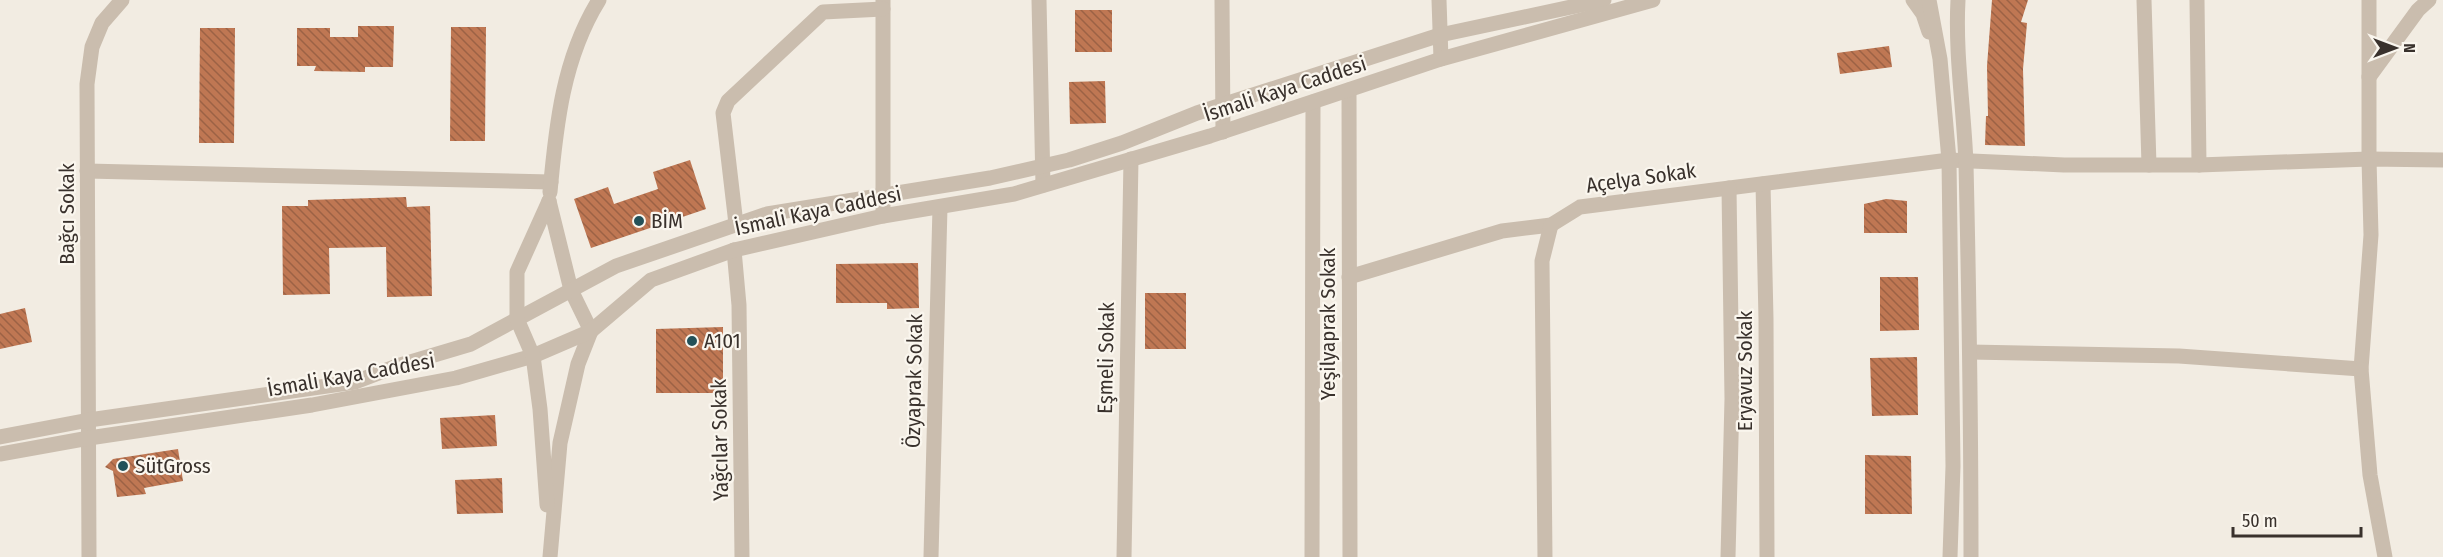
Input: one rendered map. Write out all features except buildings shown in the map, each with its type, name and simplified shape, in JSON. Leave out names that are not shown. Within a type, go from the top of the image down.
[{"type":"street","name":"Bağcı Sokak","points":[[89,557],[87,84],[92,47],[102,23],[122,0]]},
{"type":"street","points":[[550,553],[560,443],[578,364],[591,331],[571,290],[549,201],[550,182],[563,87],[585,23],[599,0]]},
{"type":"street","points":[[1039,0],[1043,186]]},
{"type":"street","points":[[1222,0],[1222,132]]},
{"type":"street","points":[[1439,0],[1441,59]]},
{"type":"street","name":"İsmali Kaya Caddesi","points":[[0,437],[88,420],[355,382],[397,366],[471,344],[616,266],[767,214],[990,178],[1043,166],[1122,143],[1222,104],[1440,35],[1604,0]]},
{"type":"street","points":[[1913,0],[1923,14],[1940,59]]},
{"type":"street","points":[[1929,0],[1940,59],[1949,160],[1953,466],[1950,557]]},
{"type":"street","points":[[1958,0],[1956,34],[1966,161],[1971,557]]},
{"type":"street","points":[[2144,0],[2149,165]]},
{"type":"street","points":[[2197,0],[2199,165]]},
{"type":"street","points":[[2368,0],[2368,159],[2371,235],[2361,369],[2370,475],[2385,557]]},
{"type":"street","points":[[2368,77],[2418,10],[2429,0]]},
{"type":"street","name":"İsmali Kaya Caddesi","points":[[0,454],[89,438],[323,403],[456,378],[533,356],[591,331],[651,280],[734,250],[883,216],[1014,194],[1222,132],[1441,59],[1647,1]]},
{"type":"street","points":[[736,224],[723,113],[729,100],[823,12],[884,5],[883,216]]},
{"type":"street","name":"Yeşilyaprak Sokak","points":[[1348,90],[1350,557]]},
{"type":"street","name":"Yeşilyaprak Sokak","points":[[1312,557],[1313,102]]},
{"type":"street","name":"Eşmeli Sokak","points":[[1124,557],[1131,159]]},
{"type":"street","name":"Açelya Sokak","points":[[1349,277],[1502,231],[1551,225],[1580,207],[1949,160],[2064,165],[2199,165],[2368,159],[2443,160]]},
{"type":"street","points":[[87,171],[550,182]]},
{"type":"street","name":"Eryavuz Sokak","points":[[1763,184],[1767,557]]},
{"type":"street","name":"Eryavuz Sokak","points":[[1728,557],[1732,399],[1729,188]]},
{"type":"street","points":[[549,201],[517,272],[517,319],[533,356],[540,409],[550,553]]},
{"type":"street","name":"Özyaprak Sokak","points":[[931,557],[940,207]]},
{"type":"street","points":[[1545,557],[1542,261],[1551,225]]},
{"type":"street","name":"Yağcılar Sokak","points":[[734,250],[739,305],[742,557]]},
{"type":"street","points":[[1970,352],[2179,356],[2361,369]]},
{"type":"place","name":"BİM","points":[[639,221]]},
{"type":"place","name":"A101","points":[[692,341]]},
{"type":"place","name":"SütGross","points":[[123,466]]}]
